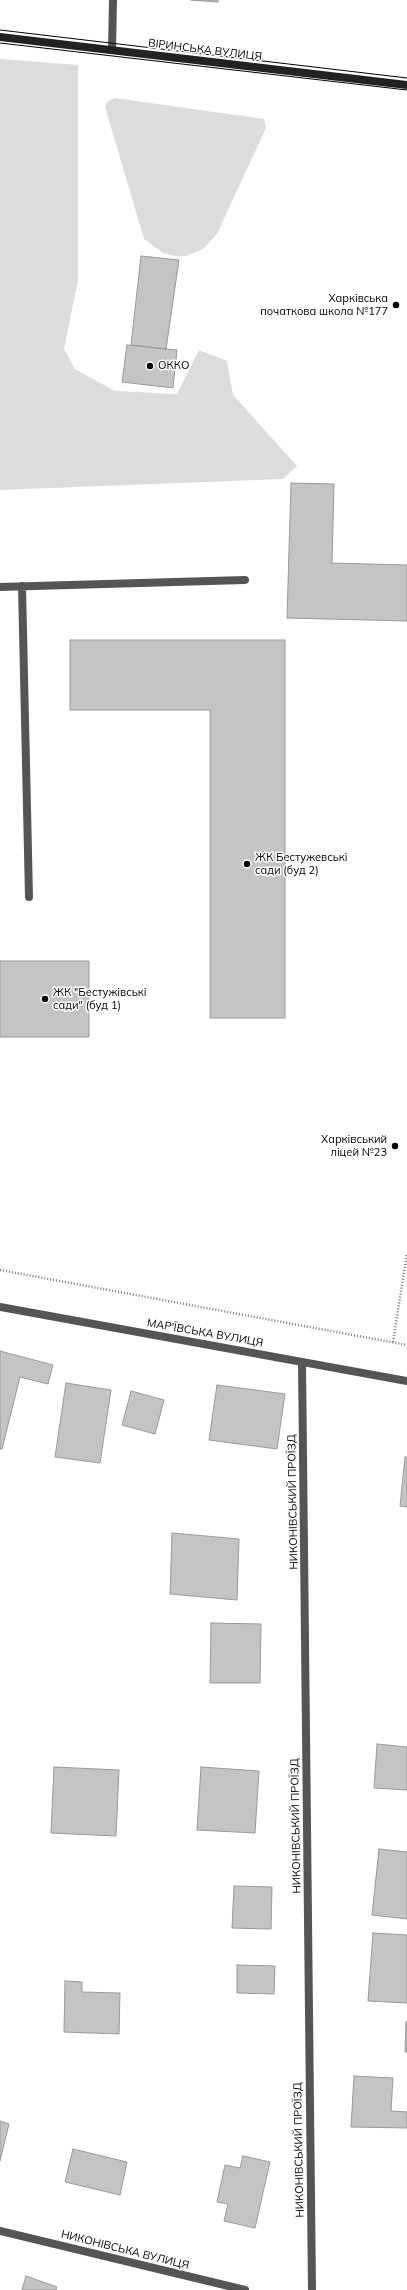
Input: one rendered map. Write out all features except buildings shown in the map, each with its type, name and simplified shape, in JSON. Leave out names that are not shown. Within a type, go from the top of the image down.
[{"type":"main road","name":"ВІРИНСЬКА ВУЛИЦЯ","points":[[0,37],[407,85]]},
{"type":"street","points":[[112,50],[113,0]]},
{"type":"street","points":[[0,587],[245,580]]},
{"type":"street","points":[[22,586],[29,897]]},
{"type":"street","name":"МАР'ЇВСЬКА ВУЛИЦЯ","points":[[0,1307],[407,1381]]},
{"type":"street","name":"НИКОНІВСЬКИЙ ПРОЇЗД","points":[[302,1362],[312,2290]]},
{"type":"street","name":"НИКОНІВСЬКА ВУЛИЦЯ","points":[[0,2231],[245,2290]]},
{"type":"path","points":[[393,1342],[407,1253]]},
{"type":"path","points":[[0,1270],[407,1345]]},
{"type":"shaded area","points":[[0,59],[78,65],[78,280],[64,349],[75,369],[115,391],[177,394],[199,350],[227,361],[233,395],[297,466],[283,479],[0,490]]},
{"type":"shaded area","points":[[115,98],[264,119],[266,128],[217,234],[203,249],[186,256],[175,256],[163,253],[144,239],[105,107],[107,102]]},
{"type":"tram line","points":[[0,30],[407,78]]},
{"type":"tram line","points":[[0,43],[407,90]]},
{"type":"place","name":"Харківська початкова школа №177","points":[[396,305]]},
{"type":"place","name":"ОККО","points":[[150,366]]},
{"type":"place","name":"ЖК Бестужевські сади (буд 2)","points":[[247,864]]},
{"type":"place","name":"ЖК \"Бестужівські сади\" (буд 1)","points":[[45,999]]},
{"type":"place","name":"Харківський ліцей №23","points":[[395,1146]]}]
